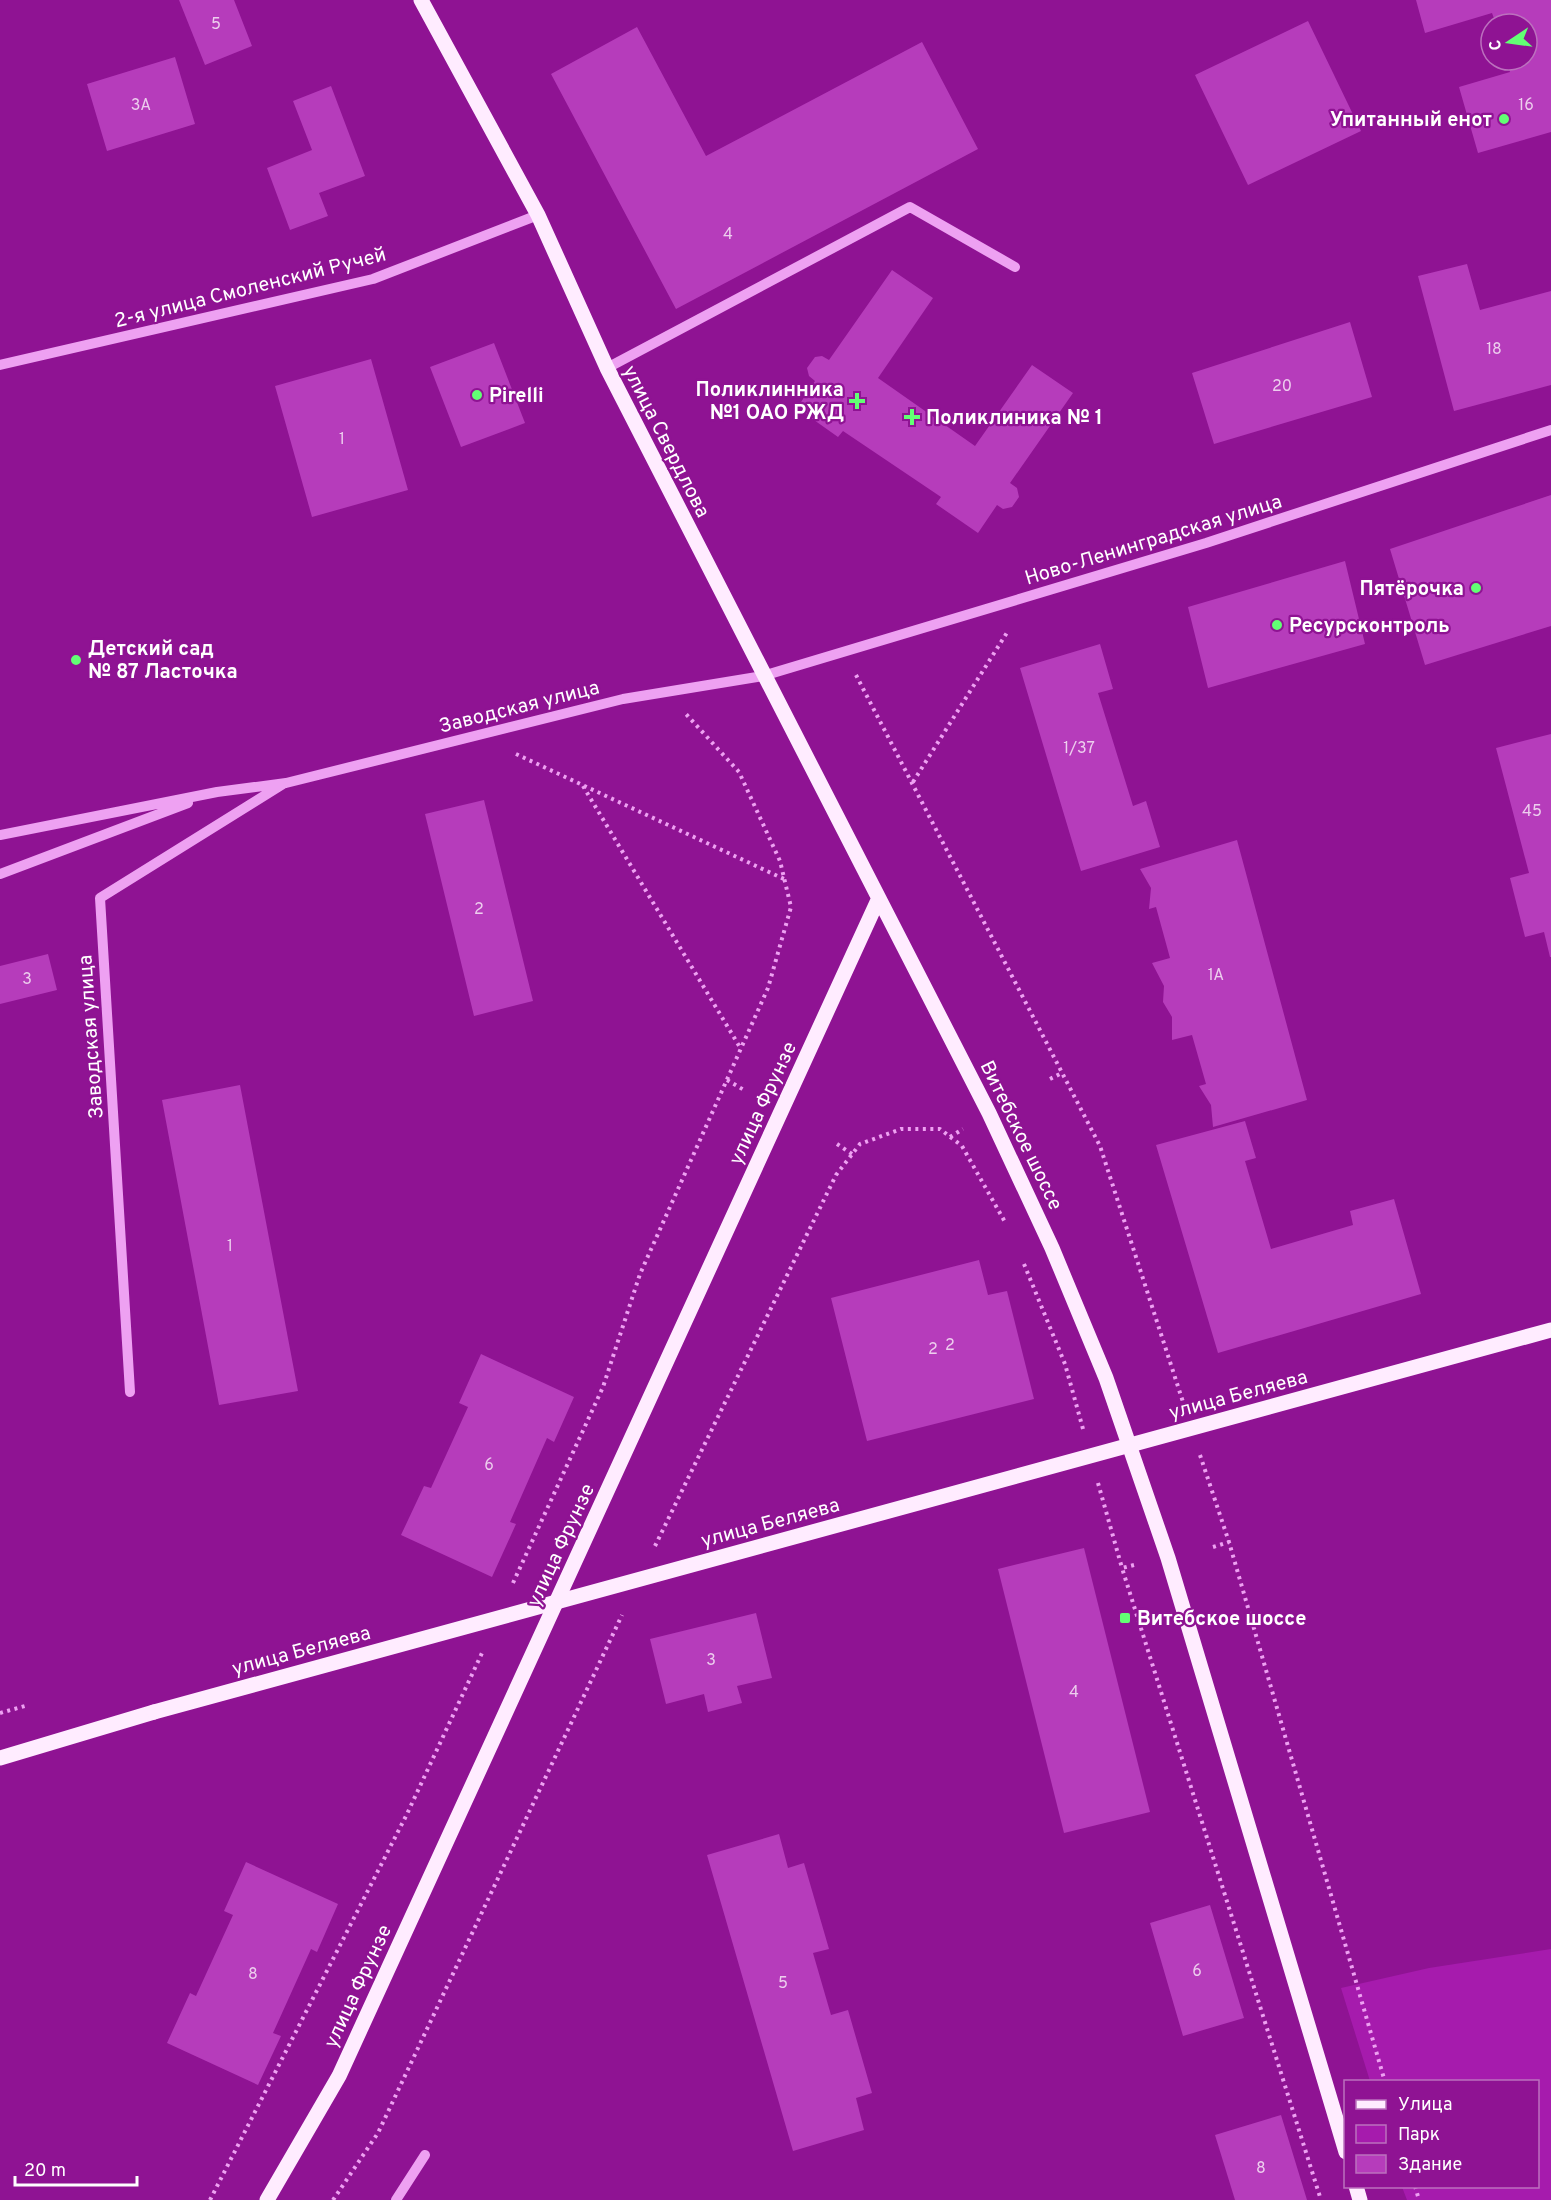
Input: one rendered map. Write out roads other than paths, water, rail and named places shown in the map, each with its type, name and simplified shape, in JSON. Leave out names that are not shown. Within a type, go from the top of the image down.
[{"type":"main road","name":"улица Свердлова","points":[[421,0],[538,215],[607,369],[878,900]]},
{"type":"main road","name":"Витебское шоссе","points":[[878,900],[989,1113],[1052,1248],[1106,1378],[1168,1557],[1344,2145]]},
{"type":"main road","name":"улица Фрунзе","points":[[267,2200],[339,2076],[878,900]]},
{"type":"main road","name":"улица Беляева","points":[[0,1758],[154,1713],[1551,1330]]},
{"type":"street","points":[[607,369],[910,207],[1015,267]]},
{"type":"street","name":"2-я улица Смоленский Ручей","points":[[4,365],[373,279],[538,215]]},
{"type":"street","points":[[0,373],[4,365]]},
{"type":"street","name":"Ново-Ленинградская улица","points":[[763,676],[1206,543],[1551,430]]},
{"type":"street","name":"Заводская улица","points":[[0,835],[217,792],[286,783],[623,699],[763,676]]},
{"type":"street","name":"Заводская улица","points":[[130,1392],[100,898],[286,783]]},
{"type":"street","name":"Заводская улица","points":[[0,874],[217,792]]},
{"type":"street","points":[[396,2200],[425,2155]]},
{"type":"place","name":"Упитанный енот","points":[[1504,119]]},
{"type":"place","name":"Pirelli","points":[[477,395]]},
{"type":"place","name":"Поликлинника №1 ОАО РЖД","points":[[857,401]]},
{"type":"place","name":"Поликлиника № 1","points":[[912,417]]},
{"type":"place","name":"Пятёрочка","points":[[1476,588]]},
{"type":"place","name":"Ресурсконтроль","points":[[1277,625]]},
{"type":"place","name":"Детский сад № 87 Ласточка","points":[[76,660]]},
{"type":"place","name":"Витебское шоссе","points":[[1125,1618]]}]
